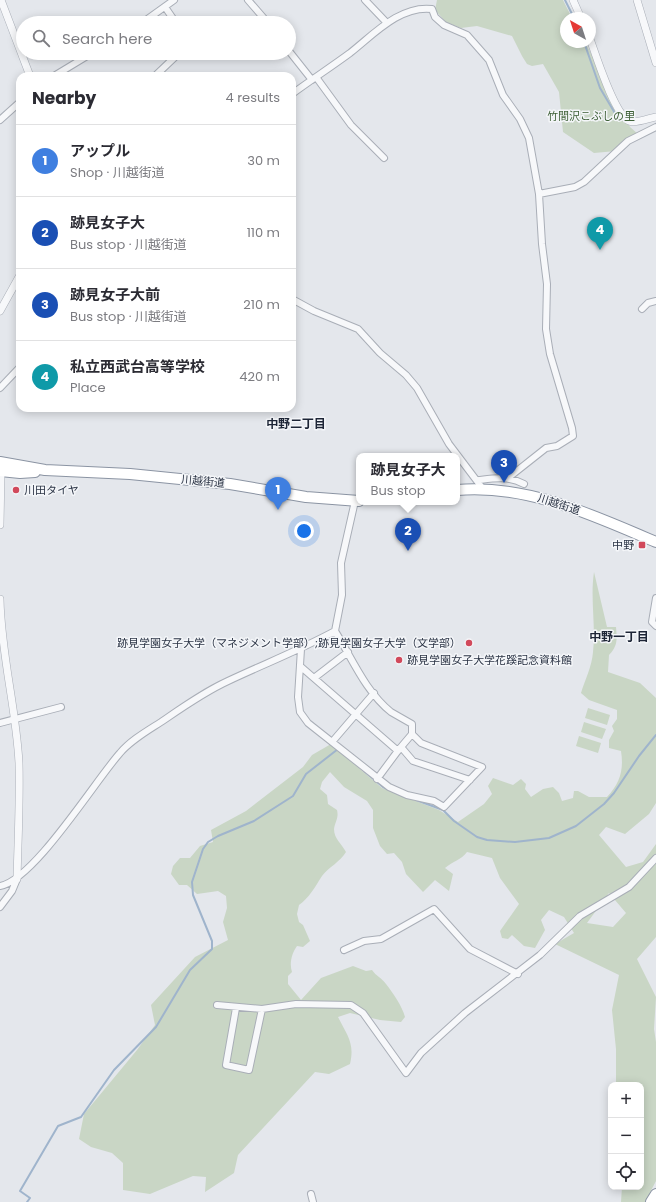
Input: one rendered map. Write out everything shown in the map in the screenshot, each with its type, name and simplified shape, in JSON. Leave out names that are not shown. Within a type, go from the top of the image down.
[{"type":"highway","name":"川越街道","points":[[0,468],[130,474],[224,483],[306,497],[356,501]]},
{"type":"highway","name":"川越街道","points":[[460,489],[481,485],[564,505],[656,542]]},
{"type":"highway","points":[[651,1202],[656,1194]]},
{"type":"street","points":[[0,0],[16,41]]},
{"type":"street","points":[[152,16],[174,0]]},
{"type":"street","points":[[248,0],[262,16]]},
{"type":"street","points":[[365,0],[387,23]]},
{"type":"street","points":[[573,0],[578,12]]},
{"type":"street","points":[[637,0],[656,63]]},
{"type":"street","points":[[165,7],[171,16]]},
{"type":"street","points":[[296,91],[387,23],[407,13],[425,8],[432,9],[435,17],[444,25],[466,35],[471,39],[489,60],[503,95],[520,119],[529,138],[539,194],[542,244],[547,284],[546,329],[549,348],[572,428],[572,436],[557,446],[546,448],[509,478]]},
{"type":"street","points":[[593,48],[607,87],[626,119],[633,122],[656,117]]},
{"type":"street","points":[[296,59],[351,125],[384,158]]},
{"type":"street","points":[[24,60],[28,72]]},
{"type":"street","points":[[61,72],[80,60]]},
{"type":"street","points":[[159,72],[172,60]]},
{"type":"street","points":[[0,120],[16,106]]},
{"type":"street","points":[[539,194],[575,187],[584,182],[628,141],[656,127]]},
{"type":"street","points":[[0,311],[16,282]]},
{"type":"street","points":[[296,301],[314,311],[358,329],[380,352],[406,374],[417,388],[449,444],[456,453]]},
{"type":"street","points":[[642,309],[648,303],[656,301]]},
{"type":"street","points":[[0,388],[16,371]]},
{"type":"street","points":[[460,458],[481,485],[500,477],[509,478],[524,484]]},
{"type":"street","points":[[0,468],[0,525]]},
{"type":"street","points":[[509,478],[510,491]]},
{"type":"street","points":[[356,505],[341,563],[342,595],[335,631],[359,673],[374,693],[391,711],[412,724],[412,734],[377,779]]},
{"type":"street","points":[[656,598],[652,622],[656,626]]},
{"type":"street","points":[[0,599],[1,630],[19,762],[17,879],[12,891],[0,907]]},
{"type":"street","points":[[0,886],[6,885],[17,879],[32,865],[88,797],[121,752],[135,739],[215,687],[301,649],[335,631]]},
{"type":"street","points":[[301,649],[298,697],[300,712],[308,723],[389,787],[407,795],[434,801],[444,807],[482,767],[421,743],[412,734]]},
{"type":"street","points":[[314,678],[348,652]]},
{"type":"street","points":[[300,666],[355,715],[413,761],[470,780]]},
{"type":"street","points":[[332,742],[374,693]]},
{"type":"street","points":[[0,723],[61,707]]},
{"type":"street","points":[[217,1006],[262,1009],[296,1004],[351,1005],[357,1008],[406,1074],[421,1053],[465,1013],[518,974],[576,920],[629,887],[656,858]]},
{"type":"street","points":[[344,950],[364,941],[381,939],[434,909],[470,949],[518,974]]},
{"type":"street","points":[[236,1008],[226,1065],[250,1070],[262,1009]]},
{"type":"street","points":[[311,1194],[313,1202]]},
{"type":"green space","name":"竹間沢こぶしの里","points":[[437,0],[563,0],[569,12],[560,12],[560,48],[588,48],[630,127],[638,134],[616,151],[594,153],[563,132],[559,92],[543,64],[532,66],[527,64],[512,36],[477,26],[461,28],[446,22],[435,10]]},
{"type":"green space","points":[[594,572],[607,627],[616,627],[616,642],[614,649],[609,655],[608,672],[640,683],[656,698],[656,803],[649,814],[625,834],[606,827],[599,835],[626,867],[643,862],[656,844],[656,937],[637,959],[656,997],[654,1029],[656,1042],[656,1181],[645,1202],[621,1202],[622,1190],[644,1190],[644,1082],[616,1082],[616,1049],[612,1010],[619,975],[555,944],[574,933],[564,917],[549,910],[541,920],[545,930],[535,948],[524,946],[512,935],[508,939],[502,938],[500,931],[519,904],[500,878],[492,858],[467,852],[445,868],[453,874],[449,891],[435,880],[423,892],[406,874],[402,862],[394,853],[387,854],[380,846],[373,828],[373,810],[367,801],[344,787],[330,772],[322,782],[320,789],[327,795],[328,804],[337,810],[338,815],[334,833],[346,852],[341,859],[322,876],[309,896],[299,905],[297,914],[299,922],[303,925],[310,941],[303,947],[297,946],[291,962],[292,972],[288,976],[288,984],[301,1000],[321,978],[353,966],[366,971],[372,970],[392,991],[400,1004],[405,1017],[401,1022],[380,1020],[350,1013],[338,1017],[351,1045],[352,1050],[350,1064],[329,1074],[315,1072],[238,1155],[234,1173],[205,1192],[206,1177],[193,1176],[150,1194],[123,1190],[123,1163],[112,1153],[91,1147],[79,1139],[84,1114],[137,1050],[155,1025],[151,1005],[195,957],[228,940],[223,922],[227,908],[226,896],[218,891],[197,894],[187,885],[179,885],[171,874],[173,866],[180,858],[190,858],[200,846],[213,842],[211,830],[246,811],[303,767],[312,755],[331,744],[382,788],[439,810],[458,822],[484,804],[492,794],[488,786],[493,778],[513,785],[521,779],[526,784],[525,789],[531,797],[543,789],[553,787],[559,793],[562,801],[573,798],[574,791],[578,791],[589,797],[607,797],[618,781],[622,764],[621,751],[609,748],[609,740],[614,731],[612,726],[617,719],[617,710],[589,700],[581,693],[590,668],[593,652]],"holes":[[[609,893],[626,913],[613,927],[587,923]]]},
{"type":"green space","points":[[588,708],[610,715],[607,725],[585,718]]},
{"type":"green space","points":[[584,722],[606,729],[602,739],[581,732]]},
{"type":"green space","points":[[579,736],[601,743],[598,753],[576,746]]},
{"type":"waterway","points":[[565,0],[571,12]]},
{"type":"waterway","points":[[586,48],[600,88],[619,120]]},
{"type":"waterway","points":[[416,800],[443,810],[454,821],[477,837],[487,840],[515,842],[549,838],[576,826],[604,804],[614,793],[639,756],[656,735]]},
{"type":"waterway","points":[[27,1202],[30,1198],[20,1191],[58,1126],[81,1117],[114,1070],[156,1027],[190,970],[212,949],[212,941],[193,895],[192,882],[203,849],[208,842],[218,836],[254,821],[293,796],[306,774],[338,749]]},
{"type":"waterway","points":[[364,771],[383,787],[405,797]]},
{"type":"place","name":"私立西武台高等学校","points":[[600,250]]},
{"type":"place","name":"跡見女子大前","points":[[504,483]]},
{"type":"place","name":"川田タイヤ","points":[[16,490]]},
{"type":"place","name":"アップル","points":[[278,510]]},
{"type":"place","name":"中野","points":[[642,545]]},
{"type":"place","name":"跡見女子大","points":[[408,551]]},
{"type":"place","name":"跡見学園女子大学（マネジメント学部）;跡見学園女子大学（文学部）","points":[[469,643]]},
{"type":"place","name":"跡見学園女子大学花蹊記念資料館","points":[[399,660]]},
{"type":"district","name":"中野二丁目","points":[[296,424]]},
{"type":"district","name":"中野一丁目","points":[[619,637]]}]
